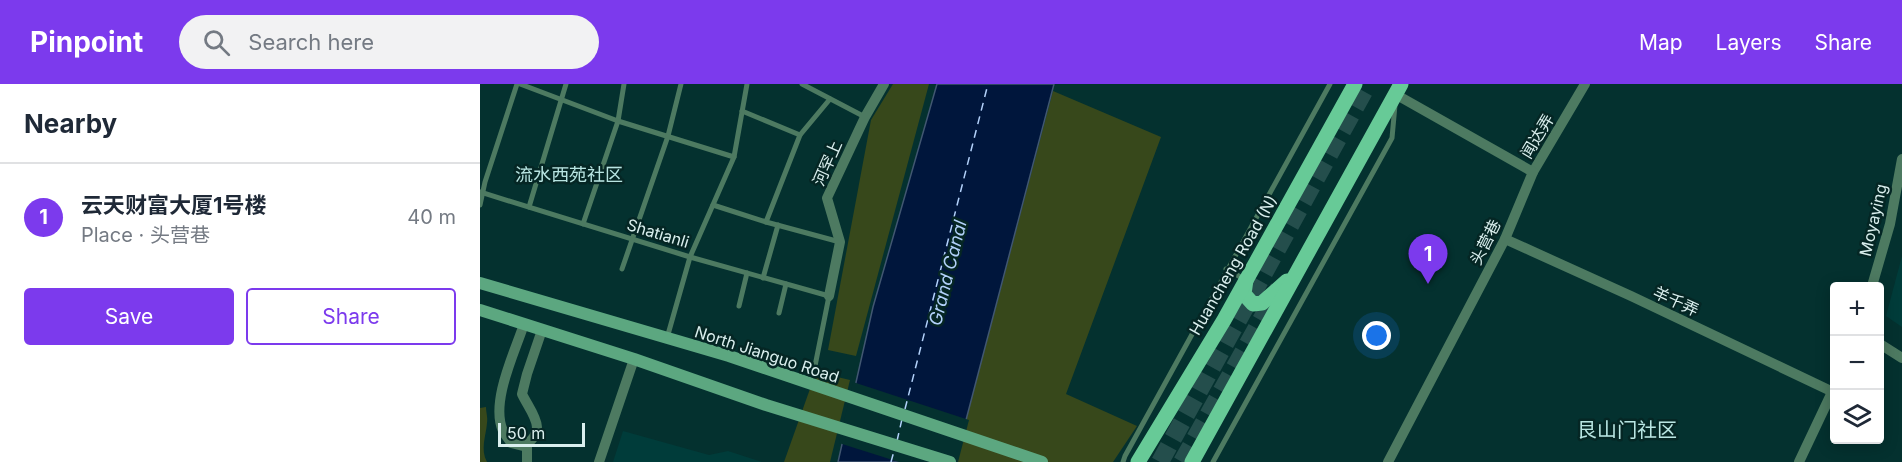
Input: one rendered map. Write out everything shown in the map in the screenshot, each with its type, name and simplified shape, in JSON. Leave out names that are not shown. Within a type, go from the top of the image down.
[{"type":"main road","name":"Huancheng Road (N)","points":[[1138,462],[1246,280],[1355,84]]},
{"type":"main road","points":[[1192,462],[1398,89]]},
{"type":"main road","points":[[1246,280],[1245,294],[1253,304],[1262,303],[1296,272]]},
{"type":"main road","name":"North Jianguo Road","points":[[480,284],[729,356],[1041,462]]},
{"type":"main road","points":[[480,310],[634,359],[766,405],[950,462]]},
{"type":"street","name":"河罕上","points":[[829,296],[840,242],[827,198],[865,117],[884,84]]},
{"type":"street","name":"闻达弄","points":[[1533,172],[1585,84]]},
{"type":"street","points":[[1398,89],[1533,172]]},
{"type":"street","name":"Moyaying","points":[[1873,282],[1890,224],[1902,159]]},
{"type":"street","name":"头营巷","points":[[1388,462],[1505,239],[1533,172]]},
{"type":"street","name":"羊千弄","points":[[1505,239],[1830,388]]},
{"type":"street","points":[[524,324],[500,396],[500,418],[503,431],[511,443],[523,446],[532,439],[537,428],[536,418],[522,394],[542,330]]},
{"type":"street","points":[[1884,347],[1902,358]]},
{"type":"street","points":[[599,462],[634,359]]},
{"type":"street","points":[[1799,462],[1830,398]]},
{"type":"street","points":[[527,443],[527,462]]},
{"type":"lane","points":[[480,205],[485,182],[521,84],[618,121],[734,157]]},
{"type":"lane","points":[[529,207],[566,84]]},
{"type":"lane","points":[[583,224],[618,121],[624,84]]},
{"type":"lane","points":[[622,269],[668,136],[681,84]]},
{"type":"lane","points":[[667,339],[690,258],[734,157],[747,84]]},
{"type":"lane","points":[[802,84],[865,117]]},
{"type":"lane","points":[[1123,462],[1226,269],[1330,84]]},
{"type":"lane","points":[[1213,462],[1392,138],[1398,89]]},
{"type":"lane","points":[[766,222],[800,135],[830,99]]},
{"type":"lane","points":[[742,111],[800,135]]},
{"type":"lane","name":"Shatianli","points":[[482,193],[690,258],[829,296]]},
{"type":"lane","points":[[713,205],[840,242]]},
{"type":"lane","points":[[763,278],[777,225]]},
{"type":"lane","points":[[1226,269],[1246,280]]},
{"type":"lane","points":[[739,306],[747,273]]},
{"type":"lane","points":[[779,313],[786,284]]},
{"type":"lane","points":[[815,366],[829,296]]},
{"type":"shaded area","points":[[1902,256],[1902,327],[1886,316]]},
{"type":"shaded area","points":[[623,431],[709,455],[728,451],[762,462],[613,462]]},
{"type":"green space","points":[[893,84],[929,84],[856,356],[828,350],[871,120]]},
{"type":"green space","points":[[1053,91],[1161,137],[1066,394],[1137,426],[1113,462],[955,462]]},
{"type":"green space","points":[[816,372],[850,380],[830,462],[784,462]]},
{"type":"green space","points":[[486,407],[484,447],[487,462],[480,462],[480,408]]},
{"type":"water","name":"Grand Canal","points":[[937,84],[1054,84],[955,462],[838,462],[873,307]]},
{"type":"pier","points":[[853,382],[969,420],[958,462],[899,462],[839,443]]},
{"type":"ferry route","points":[[905,409],[988,84]]},
{"type":"ferry route","points":[[897,441],[902,419]]},
{"type":"ferry route","points":[[891,462],[894,451]]},
{"type":"tunnel","points":[[1160,462],[1368,84]]},
{"type":"tunnel","points":[[1182,462],[1279,288]]},
{"type":"place","name":"云天财富大厦1号楼","points":[[1428,284]]},
{"type":"district","name":"流水西苑社区","points":[[569,175]]},
{"type":"district","name":"艮山门社区","points":[[1627,430]]}]
